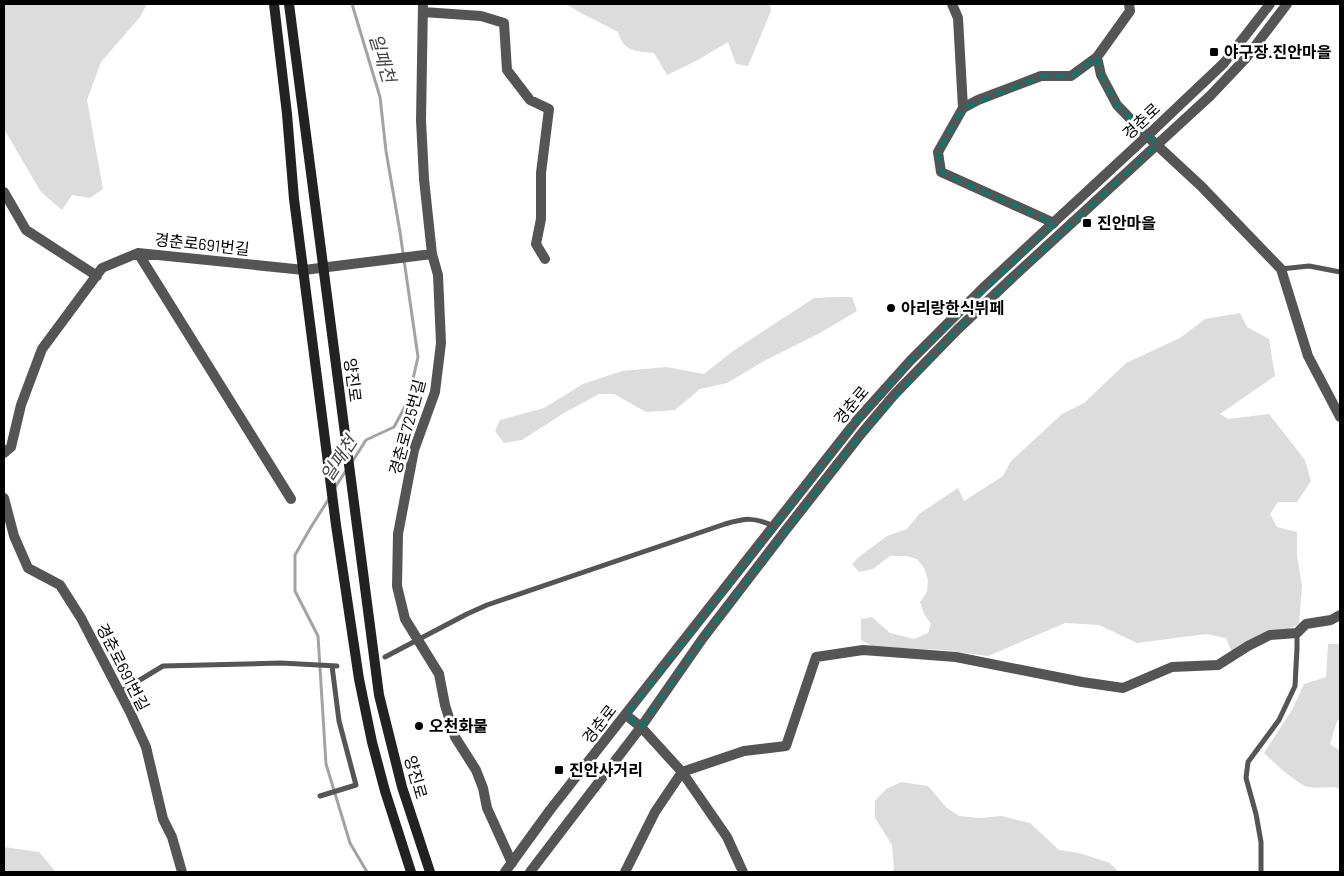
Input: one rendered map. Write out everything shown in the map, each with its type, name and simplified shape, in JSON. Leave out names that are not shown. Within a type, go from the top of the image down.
[{"type":"main road","name":"양진로","points":[[274,4],[287,114],[294,199],[336,525],[359,679],[372,742],[385,791],[411,872]]},
{"type":"main road","name":"양진로","points":[[289,4],[379,695],[402,787],[430,871]]},
{"type":"street","points":[[952,4],[958,18],[963,108]]},
{"type":"street","points":[[1054,223],[941,172],[938,152],[963,108],[978,100],[1041,76],[1071,76],[1097,58],[1130,11],[1129,4]]},
{"type":"street","name":"경춘로","points":[[505,872],[550,810],[857,420],[910,360],[983,288],[1224,63],[1270,4]]},
{"type":"street","name":"경춘로","points":[[530,872],[642,727],[703,638],[861,434],[894,395],[1012,278],[1210,96],[1246,58],[1287,4]]},
{"type":"street","points":[[423,8],[481,16],[504,23],[507,70],[530,100],[549,109],[542,173],[541,219],[536,244],[545,259]]},
{"type":"street","name":"경춘로725번길","points":[[423,8],[420,120],[429,254],[438,275],[441,343],[435,392],[414,450],[398,534],[397,586],[405,619],[439,674],[445,705],[455,737],[476,770],[488,808],[512,863]]},
{"type":"street","points":[[1097,58],[1101,76],[1117,105],[1147,136],[1202,186],[1280,269],[1308,356],[1340,417]]},
{"type":"street","points":[[4,192],[26,230],[97,276]]},
{"type":"street","name":"경춘로691번길","points":[[4,453],[11,447],[21,405],[42,349],[102,268],[138,253],[304,270],[429,254]]},
{"type":"street","points":[[138,253],[291,499]]},
{"type":"street","name":"경춘로691번길","points":[[4,498],[14,536],[28,568],[60,584],[81,618],[120,692],[146,747],[163,819],[172,837],[182,872]]},
{"type":"street","points":[[625,872],[655,812],[682,772],[744,751],[786,746],[816,658],[864,650],[956,658],[1123,688],[1172,667],[1218,665],[1270,635],[1297,633],[1306,624],[1331,620],[1340,615]]},
{"type":"street","points":[[626,715],[642,727],[682,772],[727,837],[743,872]]},
{"type":"lane","points":[[1280,269],[1309,266],[1340,272]]},
{"type":"lane","points":[[385,657],[466,614],[488,605],[725,524],[750,518],[774,526]]},
{"type":"lane","points":[[1261,872],[1261,842],[1256,814],[1246,778],[1248,762],[1279,720],[1294,686],[1297,633]]},
{"type":"lane","points":[[120,692],[163,666],[281,663],[334,666],[339,721],[356,785],[320,796]]},
{"type":"highlighted area","points":[[1097,57],[1101,75],[1117,105],[1157,144],[957,330],[861,434],[703,638],[641,727],[626,715],[857,420],[910,361],[1054,223],[941,172],[938,152],[963,108],[1041,76],[1071,76]]},
{"type":"shaded area","points":[[4,4],[147,4],[140,17],[101,62],[87,100],[103,189],[90,198],[72,195],[62,210],[41,192],[4,129]]},
{"type":"shaded area","points":[[566,4],[770,4],[771,11],[748,66],[736,64],[728,42],[667,75],[654,53],[641,52],[627,47],[620,39],[618,32]]},
{"type":"shaded area","points":[[852,297],[857,311],[727,383],[700,389],[675,410],[646,412],[614,394],[599,394],[564,413],[522,440],[504,443],[495,431],[500,420],[544,408],[583,384],[622,371],[667,367],[704,374],[733,351],[814,298]]},
{"type":"shaded area","points":[[1240,313],[1247,327],[1269,339],[1275,376],[1220,414],[1228,419],[1269,414],[1305,460],[1311,481],[1297,502],[1278,502],[1270,514],[1277,527],[1297,532],[1297,556],[1302,586],[1299,624],[1286,630],[1260,634],[1232,653],[1226,638],[1206,634],[1137,643],[1099,625],[1065,623],[988,656],[944,650],[874,647],[861,640],[861,619],[872,617],[890,633],[914,639],[928,633],[931,624],[924,614],[920,602],[927,592],[928,580],[924,568],[917,559],[906,556],[890,556],[873,569],[859,572],[852,564],[860,556],[887,536],[907,529],[919,514],[958,488],[964,501],[1003,476],[1011,461],[1062,414],[1084,403],[1126,363],[1180,338],[1205,319]]},
{"type":"shaded area","points":[[1328,644],[1340,644],[1340,719],[1337,721],[1330,744],[1340,751],[1340,788],[1312,788],[1298,782],[1264,753],[1292,710],[1304,684],[1326,677]]},
{"type":"shaded area","points":[[901,782],[928,786],[947,808],[959,816],[979,818],[1002,816],[1030,823],[1059,850],[1079,853],[1110,863],[1119,872],[891,872],[894,869],[892,845],[875,818],[875,801],[886,789]]},
{"type":"shaded area","points":[[4,847],[39,852],[56,872],[4,872]]},
{"type":"waterway","name":"일패천","points":[[352,4],[380,97],[386,151],[418,357],[408,401],[394,427],[366,440],[352,462]]},
{"type":"waterway","name":"일패천","points":[[334,489],[347,469]]},
{"type":"waterway","name":"일패천","points":[[330,497],[295,555],[295,591],[318,636],[326,764],[350,843],[367,872]]},
{"type":"place","name":"야구장.진안마을","points":[[1214,52]]},
{"type":"place","name":"진안마을","points":[[1087,223]]},
{"type":"place","name":"아리랑한식뷔페","points":[[891,308]]},
{"type":"place","name":"오천화물","points":[[419,726]]},
{"type":"place","name":"진안사거리","points":[[559,770]]}]
